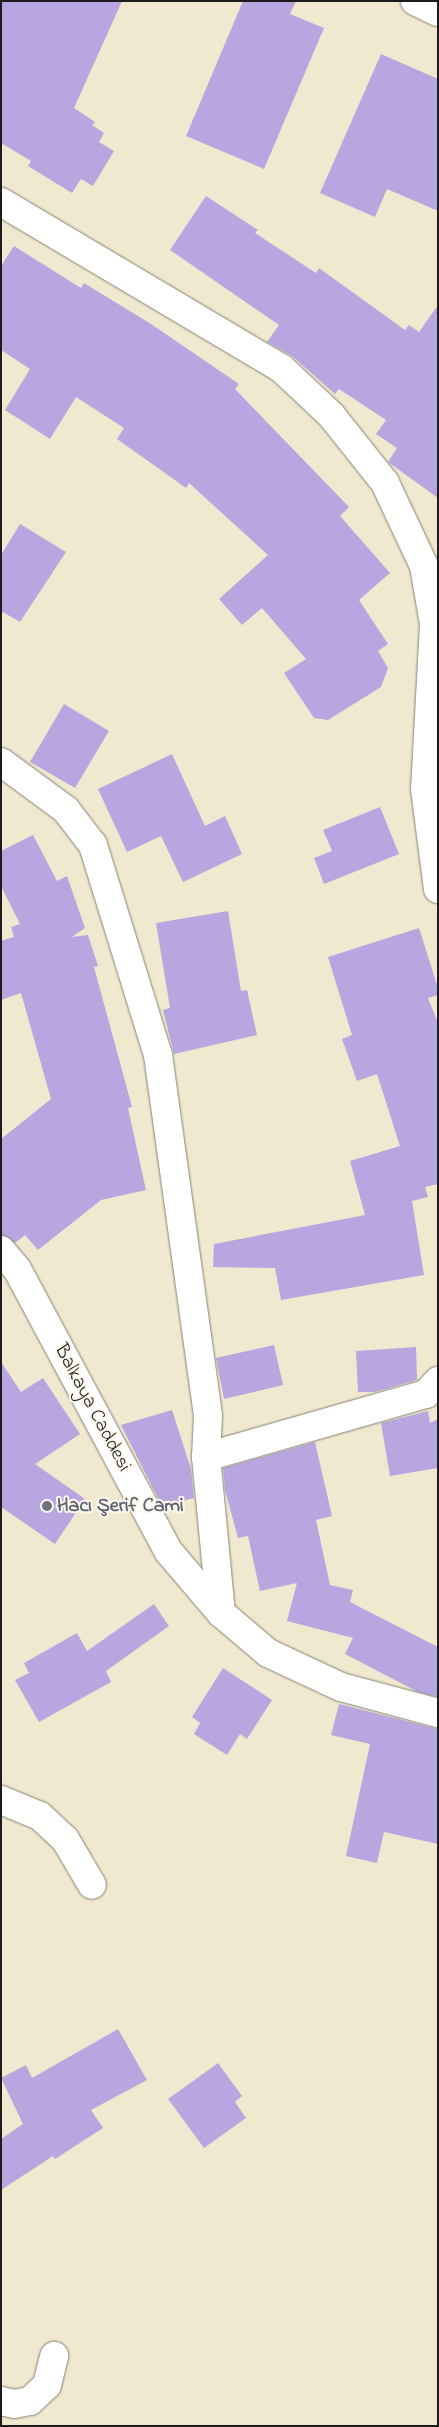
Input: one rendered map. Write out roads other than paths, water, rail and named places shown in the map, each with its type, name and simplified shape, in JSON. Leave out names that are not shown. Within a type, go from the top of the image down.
[{"type":"street","points":[[414,1],[438,12]]},
{"type":"street","points":[[1,202],[281,368],[331,415],[385,483],[424,566],[434,624],[425,789],[438,889]]},
{"type":"street","points":[[1,762],[66,810],[93,845],[158,1055],[208,1416],[206,1457],[221,1613]]},
{"type":"street","name":"Balkaya Caddesi","points":[[1,1250],[17,1269],[169,1552],[221,1613],[268,1653],[284,1661],[341,1687],[438,1713]]},
{"type":"street","points":[[206,1457],[426,1394],[438,1381]]},
{"type":"street","points":[[1,1800],[40,1816],[66,1839],[92,1885]]},
{"type":"street","points":[[1,2401],[14,2404],[30,2401],[47,2385],[54,2356]]},
{"type":"place","name":"Hacı Şerif Cami","points":[[47,1506]]}]
